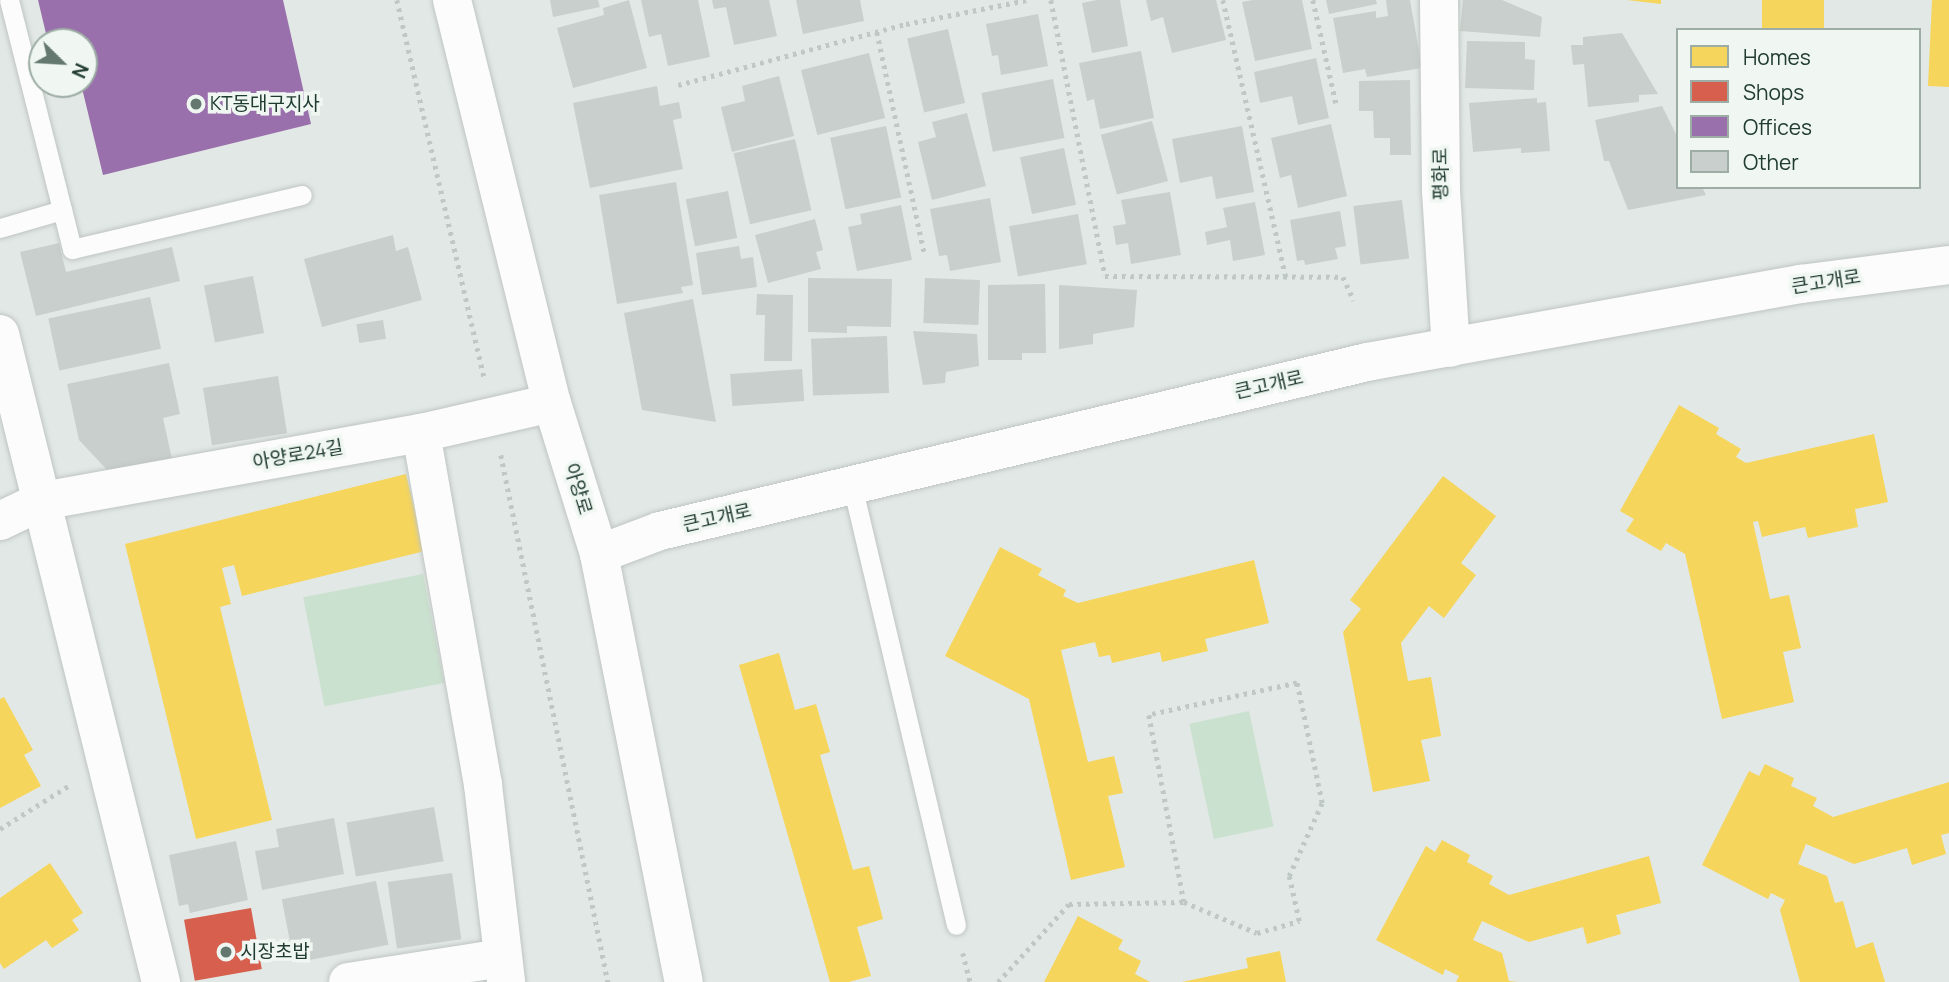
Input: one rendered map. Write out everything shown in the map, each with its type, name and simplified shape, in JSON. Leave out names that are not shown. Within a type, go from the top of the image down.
[{"type":"main road","name":"아양로","points":[[452,0],[552,403],[599,554],[684,982]]},
{"type":"main road","name":"평화로","points":[[1440,0],[1441,191],[1451,348]]},
{"type":"main road","name":"큰고개로","points":[[599,554],[660,531],[1367,362],[1801,284],[1949,265]]},
{"type":"main road","points":[[0,334],[161,982]]},
{"type":"main road","name":"아양로24길","points":[[0,521],[42,501],[421,433],[552,403]]},
{"type":"main road","points":[[366,980],[504,970],[483,785],[421,433]]},
{"type":"lane","points":[[9,0],[72,249],[302,195]]},
{"type":"lane","points":[[0,228],[62,210]]},
{"type":"lane","points":[[852,485],[956,925]]},
{"type":"path","points":[[397,0],[493,416],[608,982]]},
{"type":"path","points":[[678,85],[877,32],[1027,0]]},
{"type":"path","points":[[1051,0],[1105,276],[1343,277],[1354,301]]},
{"type":"path","points":[[1223,0],[1286,278]]},
{"type":"path","points":[[1313,0],[1337,107]]},
{"type":"path","points":[[877,32],[925,255]]},
{"type":"path","points":[[999,982],[1069,904],[1184,902],[1257,933],[1299,921],[1289,876],[1322,803],[1297,683],[1149,715],[1184,902]]},
{"type":"path","points":[[0,829],[107,762]]},
{"type":"green space","points":[[423,574],[444,683],[324,706],[303,597]]},
{"type":"green space","points":[[1249,711],[1274,826],[1214,839],[1189,724]]},
{"type":"building: Homes","points":[[1627,0],[1661,0],[1661,4]]},
{"type":"building: Homes","points":[[1762,0],[1824,0],[1824,28],[1762,28]]},
{"type":"building: Homes","points":[[1932,0],[1949,0],[1949,87],[1928,86]]},
{"type":"building: Homes","points":[[1679,405],[1719,428],[1716,434],[1741,449],[1736,457],[1746,463],[1874,434],[1888,502],[1855,509],[1858,527],[1808,538],[1805,527],[1762,537],[1758,521],[1753,522],[1770,599],[1789,595],[1801,648],[1783,652],[1794,702],[1722,719],[1685,554],[1666,543],[1661,551],[1626,531],[1634,519],[1620,511]]},
{"type":"building: Homes","points":[[406,474],[425,551],[242,596],[234,565],[222,568],[231,604],[220,607],[272,820],[196,839],[125,544]]},
{"type":"building: Homes","points":[[1443,476],[1496,516],[1461,563],[1476,575],[1444,618],[1429,606],[1401,643],[1408,681],[1431,677],[1441,736],[1421,740],[1430,781],[1373,792],[1343,632],[1361,609],[1350,600]]},
{"type":"building: Homes","points":[[1000,547],[1042,569],[1038,575],[1066,590],[1063,596],[1078,603],[1254,560],[1269,623],[1205,639],[1208,651],[1162,662],[1160,652],[1112,663],[1110,655],[1099,657],[1095,642],[1061,650],[1088,762],[1114,756],[1123,793],[1108,796],[1125,867],[1071,880],[1029,699],[945,656]]},
{"type":"building: Homes","points":[[779,653],[795,710],[816,704],[830,752],[820,755],[853,870],[869,866],[883,919],[857,927],[871,976],[849,982],[830,982],[739,665]]},
{"type":"building: Homes","points":[[4,697],[33,750],[24,755],[41,786],[0,808],[0,699]]},
{"type":"building: Homes","points":[[1765,764],[1794,778],[1791,786],[1817,798],[1813,806],[1833,817],[1949,782],[1949,833],[1941,835],[1946,854],[1912,865],[1907,848],[1854,864],[1806,844],[1798,864],[1827,876],[1835,903],[1843,901],[1856,948],[1873,942],[1885,982],[1800,982],[1780,910],[1785,900],[1771,893],[1768,899],[1702,865],[1749,771],[1759,776]]},
{"type":"building: Homes","points":[[1442,840],[1470,855],[1467,862],[1493,876],[1489,884],[1509,895],[1649,856],[1661,903],[1616,915],[1621,934],[1587,944],[1583,927],[1529,942],[1482,921],[1473,940],[1502,953],[1509,981],[1518,982],[1456,982],[1459,976],[1445,969],[1443,975],[1376,940],[1426,846],[1435,852]]},
{"type":"building: Homes","points":[[50,863],[83,913],[72,920],[79,930],[52,948],[46,940],[4,969],[0,963],[0,898]]},
{"type":"building: Homes","points":[[1078,916],[1123,940],[1118,949],[1141,961],[1135,974],[1150,982],[1044,982]]},
{"type":"building: Homes","points":[[1280,951],[1286,982],[1182,982],[1248,968],[1246,958]]},
{"type":"building: Shops","points":[[251,908],[262,969],[195,981],[184,920]]},
{"type":"building: Offices","name":"KT동대구지사","points":[[38,0],[283,0],[311,124],[103,175],[84,98],[98,98],[98,28],[45,28]]},
{"type":"building: Other","points":[[550,0],[598,0],[600,7],[553,17]]},
{"type":"building: Other","points":[[629,0],[647,68],[573,88],[557,28],[604,15],[603,8]]},
{"type":"building: Other","points":[[641,0],[698,0],[710,57],[668,66],[661,34],[649,37]]},
{"type":"building: Other","points":[[712,0],[769,0],[777,36],[734,45],[726,7],[714,9]]},
{"type":"building: Other","points":[[796,0],[860,0],[864,21],[803,34]]},
{"type":"building: Other","points":[[1120,0],[1128,46],[1092,53],[1082,3]]},
{"type":"building: Other","points":[[1146,0],[1216,0],[1226,40],[1172,53],[1163,17],[1151,21]]},
{"type":"building: Other","points":[[1302,0],[1312,49],[1255,61],[1242,2]]},
{"type":"building: Other","points":[[1326,0],[1376,0],[1377,4],[1329,14]]},
{"type":"building: Other","points":[[1386,0],[1410,0],[1422,68],[1367,77],[1365,69],[1343,73],[1333,18],[1376,11],[1376,18],[1388,16]]},
{"type":"building: Other","points":[[1463,0],[1502,0],[1542,17],[1540,37],[1460,31]]},
{"type":"building: Other","points":[[1038,14],[1048,66],[1001,75],[998,55],[992,56],[986,24]]},
{"type":"building: Other","points":[[948,29],[965,103],[924,113],[907,38]]},
{"type":"building: Other","points":[[1622,33],[1658,94],[1639,95],[1639,102],[1588,107],[1584,64],[1573,65],[1571,45],[1583,45],[1583,37]]},
{"type":"building: Other","points":[[1467,41],[1525,42],[1525,59],[1535,60],[1534,90],[1465,88]]},
{"type":"building: Other","points":[[1141,51],[1154,118],[1100,129],[1094,99],[1087,101],[1079,63]]},
{"type":"building: Other","points":[[869,53],[885,118],[817,135],[801,70]]},
{"type":"building: Other","points":[[1316,58],[1329,118],[1298,125],[1292,96],[1260,103],[1254,72]]},
{"type":"building: Other","points":[[779,76],[794,136],[732,152],[721,107],[745,101],[742,86]]},
{"type":"building: Other","points":[[1053,79],[1064,138],[993,152],[981,93]]},
{"type":"building: Other","points":[[1410,80],[1411,155],[1390,155],[1390,138],[1374,138],[1373,111],[1359,111],[1359,81]]},
{"type":"building: Other","points":[[657,86],[660,106],[679,102],[682,118],[673,120],[683,169],[590,188],[573,103]]},
{"type":"building: Other","points":[[1537,98],[1537,103],[1546,102],[1550,151],[1521,153],[1521,148],[1473,152],[1469,103]]},
{"type":"building: Other","points":[[1662,106],[1676,134],[1676,189],[1703,189],[1706,195],[1628,210],[1609,161],[1604,161],[1595,120]]},
{"type":"building: Other","points":[[967,113],[986,186],[932,200],[918,142],[936,137],[932,122]]},
{"type":"building: Other","points":[[1152,121],[1168,181],[1117,195],[1101,135]]},
{"type":"building: Other","points":[[1331,124],[1347,196],[1298,208],[1291,175],[1280,178],[1271,138]]},
{"type":"building: Other","points":[[886,126],[901,197],[845,209],[830,138]]},
{"type":"building: Other","points":[[1242,126],[1254,192],[1216,199],[1212,176],[1180,183],[1172,139]]},
{"type":"building: Other","points":[[795,139],[811,210],[750,224],[734,153]]},
{"type":"building: Other","points":[[1064,148],[1076,205],[1032,214],[1020,157]]},
{"type":"building: Other","points":[[676,182],[693,285],[681,287],[683,293],[617,304],[599,195]]},
{"type":"building: Other","points":[[728,191],[737,238],[695,246],[686,199]]},
{"type":"building: Other","points":[[1170,192],[1181,255],[1131,264],[1128,243],[1116,245],[1113,226],[1126,224],[1121,200]]},
{"type":"building: Other","points":[[990,198],[1001,262],[950,271],[947,255],[939,256],[930,209]]},
{"type":"building: Other","points":[[1402,200],[1409,259],[1361,265],[1353,206]]},
{"type":"building: Other","points":[[1255,202],[1265,255],[1233,261],[1230,240],[1207,245],[1205,232],[1227,227],[1223,208]]},
{"type":"building: Other","points":[[901,205],[912,260],[857,271],[848,227],[862,224],[860,214]]},
{"type":"building: Other","points":[[1340,211],[1346,246],[1335,248],[1338,259],[1305,265],[1304,260],[1297,261],[1290,220]]},
{"type":"building: Other","points":[[1078,214],[1087,264],[1018,276],[1009,226]]},
{"type":"building: Other","points":[[815,219],[823,250],[816,252],[821,269],[768,283],[755,235]]},
{"type":"building: Other","points":[[393,235],[396,251],[408,247],[422,300],[322,327],[304,259]]},
{"type":"building: Other","points":[[59,243],[66,272],[172,247],[180,281],[36,316],[20,252]]},
{"type":"building: Other","points":[[739,246],[741,259],[753,257],[757,287],[702,295],[696,253]]},
{"type":"building: Other","points":[[253,276],[264,333],[215,342],[204,286]]},
{"type":"building: Other","points":[[808,278],[892,279],[891,327],[847,326],[847,333],[808,332]]},
{"type":"building: Other","points":[[925,278],[980,280],[978,325],[923,323]]},
{"type":"building: Other","points":[[1045,284],[1046,353],[1022,353],[1022,360],[988,360],[988,285]]},
{"type":"building: Other","points":[[1059,285],[1137,290],[1134,327],[1093,334],[1093,344],[1059,349]]},
{"type":"building: Other","points":[[757,294],[793,295],[792,361],[764,361],[765,315],[756,315]]},
{"type":"building: Other","points":[[150,297],[161,349],[59,370],[48,319]]},
{"type":"building: Other","points":[[693,299],[716,422],[642,410],[624,313]]},
{"type":"building: Other","points":[[383,320],[386,339],[359,343],[356,324]]},
{"type":"building: Other","points":[[913,331],[977,334],[979,366],[946,372],[945,383],[923,385]]},
{"type":"building: Other","points":[[887,336],[889,393],[813,396],[811,339]]},
{"type":"building: Other","points":[[169,363],[180,414],[163,418],[172,459],[109,472],[79,440],[67,384]]},
{"type":"building: Other","points":[[802,369],[804,401],[732,406],[730,374]]},
{"type":"building: Other","points":[[278,376],[287,433],[212,445],[203,388]]},
{"type":"building: Other","points":[[434,807],[444,861],[356,877],[346,822]]},
{"type":"building: Other","points":[[334,818],[344,874],[262,890],[255,851],[279,847],[276,829]]},
{"type":"building: Other","points":[[236,841],[248,900],[190,913],[188,904],[179,906],[169,855]]},
{"type":"building: Other","points":[[452,873],[461,939],[397,948],[388,882]]},
{"type":"building: Other","points":[[376,881],[388,945],[294,963],[282,899]]},
{"type":"place","name":"KT동대구지사","points":[[196,104]]},
{"type":"place","name":"시장초밥","points":[[226,952]]}]
